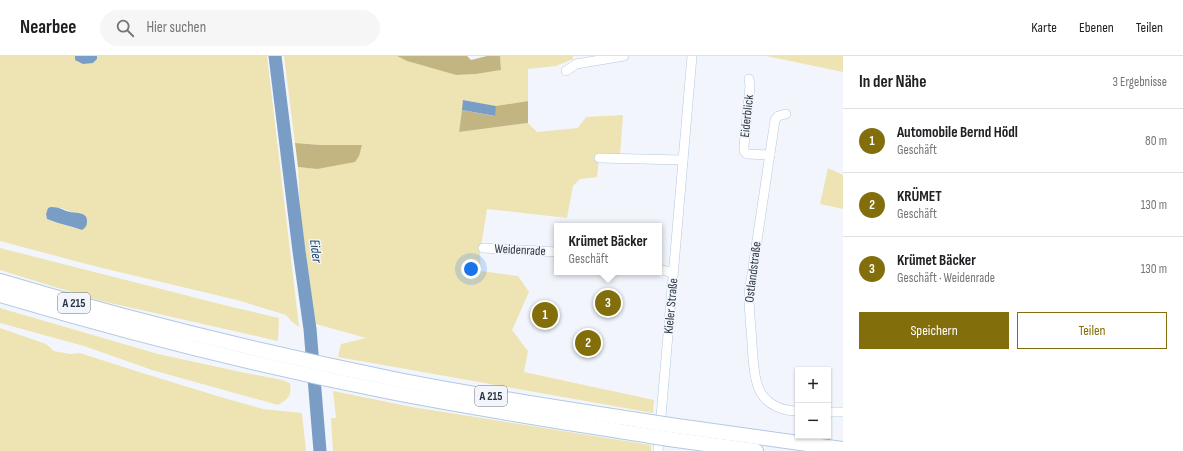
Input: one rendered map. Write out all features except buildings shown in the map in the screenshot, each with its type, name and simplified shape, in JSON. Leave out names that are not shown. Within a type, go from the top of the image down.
[{"type":"highway","name":"A 215","points":[[0,281],[148,323],[293,357],[465,392],[651,422],[670,432],[756,451]]},
{"type":"highway","name":"A 215","points":[[0,296],[233,358],[463,406],[650,436],[670,432],[843,449]]},
{"type":"street","points":[[566,71],[576,64],[624,56]]},
{"type":"street","name":"Kieler Straße","points":[[658,451],[692,56]]},
{"type":"street","name":"Eiderblick","points":[[749,79],[750,86],[744,151],[747,154],[770,155]]},
{"type":"street","name":"Ostlandstraße","points":[[786,114],[778,116],[775,120],[748,294],[753,362],[757,385],[762,394],[774,406],[795,411]]},
{"type":"street","points":[[599,158],[683,160]]},
{"type":"street","name":"Weidenrade","points":[[483,248],[554,252]]},
{"type":"street","points":[[662,270],[673,273]]},
{"type":"street","points":[[831,412],[843,412]]},
{"type":"shaded area","points":[[0,56],[267,56],[299,327],[286,315],[237,300],[94,266],[0,241]],"holes":[[[48,208],[62,208],[71,212],[82,213],[82,230],[47,219],[46,214]]]},
{"type":"shaded area","points":[[284,56],[397,56],[407,61],[456,75],[476,74],[501,70],[500,56],[573,56],[573,59],[556,66],[528,69],[528,101],[496,106],[464,100],[459,132],[528,123],[537,132],[578,128],[586,117],[623,115],[620,156],[599,160],[597,177],[580,179],[573,186],[567,218],[487,209],[480,253],[481,271],[518,276],[529,292],[512,330],[528,351],[524,372],[654,400],[653,413],[338,357],[341,344],[366,338],[316,324],[300,214],[298,167],[317,169],[362,145],[320,145],[295,143]]},
{"type":"shaded area","points":[[397,56],[467,56],[471,60],[487,56],[500,56],[501,70],[476,74],[456,75],[407,61]]},
{"type":"shaded area","points":[[766,56],[843,56],[843,72]]},
{"type":"shaded area","points":[[528,101],[528,123],[459,132],[462,110],[494,116],[496,106]]},
{"type":"shaded area","points":[[295,143],[320,145],[362,145],[359,156],[355,162],[317,169],[298,167]]},
{"type":"shaded area","points":[[828,168],[843,175],[843,209],[820,204]]},
{"type":"shaded area","points":[[0,248],[279,318],[278,341],[97,300],[0,270]]},
{"type":"shaded area","points":[[0,308],[158,354],[282,380],[290,383],[290,394],[287,399],[278,405],[152,370],[84,346],[0,323]]},
{"type":"shaded area","points":[[0,328],[46,344],[54,351],[70,354],[80,353],[263,409],[302,413],[306,451],[0,451]]},
{"type":"shaded area","points":[[333,391],[412,407],[651,445],[651,451],[333,451],[331,418],[336,418]]},
{"type":"water","points":[[75,56],[97,56],[97,59],[93,63],[83,64],[75,60]]},
{"type":"water","points":[[463,100],[496,106],[495,116],[462,110]]},
{"type":"water","points":[[51,207],[86,216],[87,223],[85,228],[82,230],[47,219],[46,214],[48,208]]},
{"type":"waterway","name":"Eider","points":[[275,56],[310,329],[320,451]]},
{"type":"place","name":"Krümet Bäcker","points":[[608,303]]},
{"type":"place","name":"Automobile Bernd Hödl","points":[[545,315]]},
{"type":"place","name":"KRÜMET","points":[[588,343]]}]
